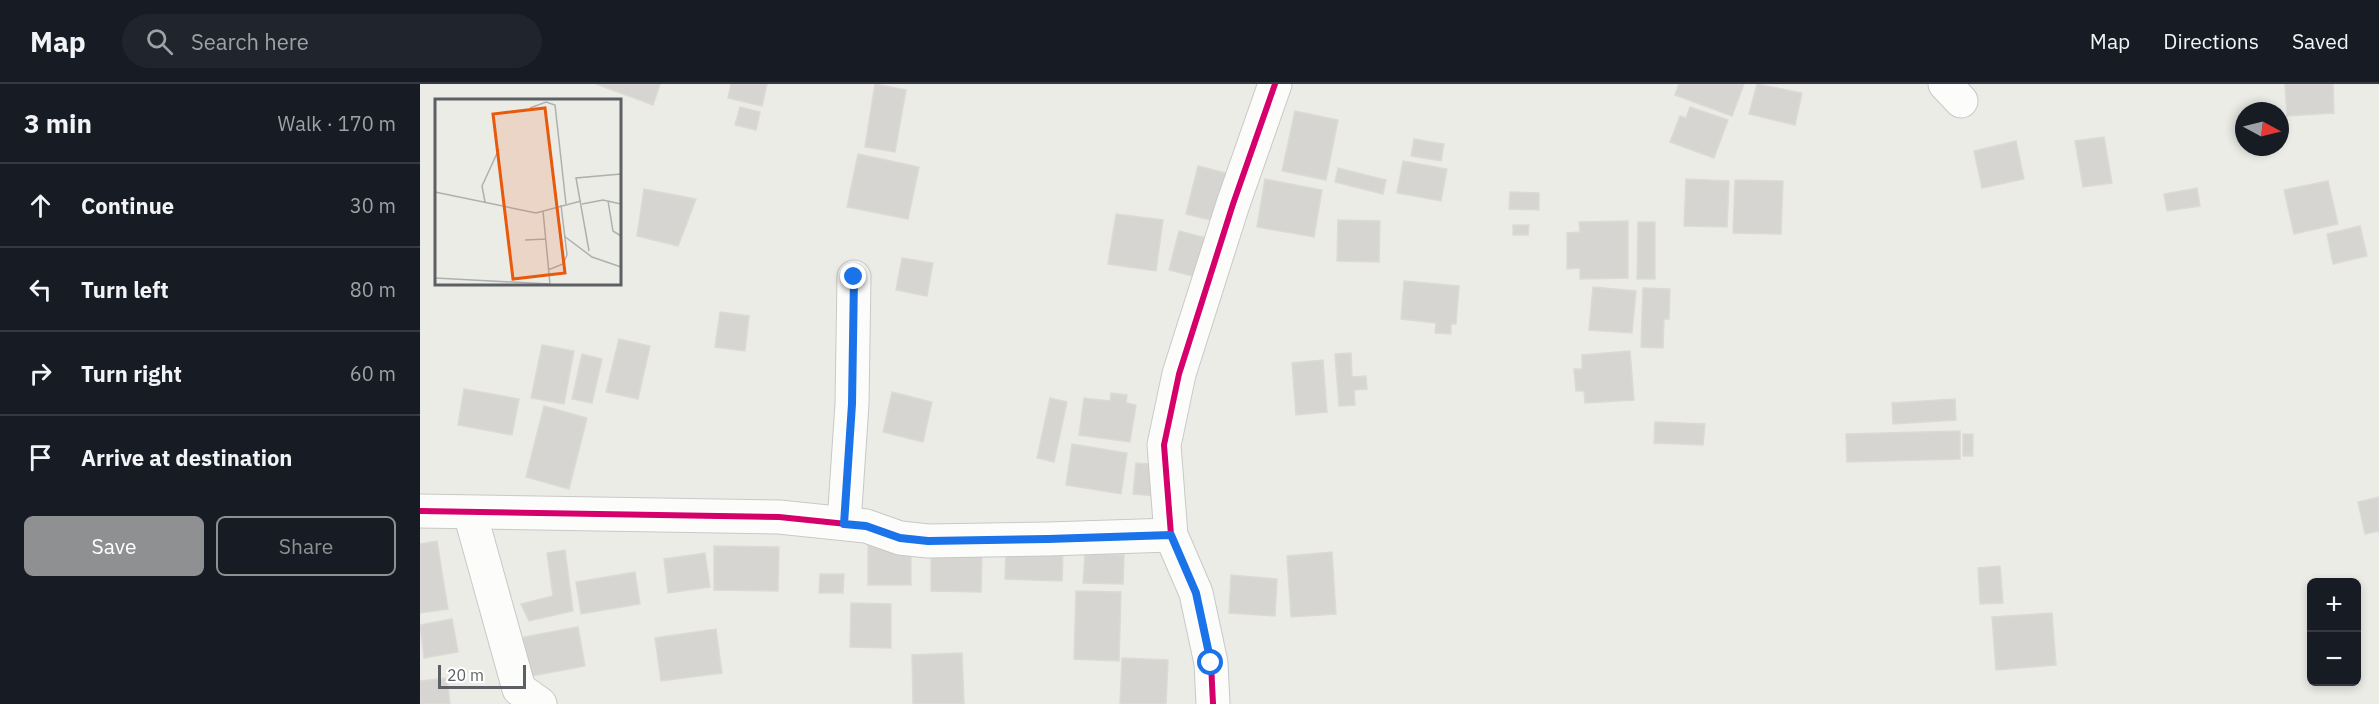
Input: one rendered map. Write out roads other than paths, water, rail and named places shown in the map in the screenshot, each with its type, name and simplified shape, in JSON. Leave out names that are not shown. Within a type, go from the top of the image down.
[{"type":"street","points":[[1214,704],[1211,663],[1196,593],[1171,535],[1164,445],[1179,374],[1233,204],[1275,84]]},
{"type":"street","points":[[844,524],[852,404],[854,277]]},
{"type":"street","points":[[420,511],[779,518],[866,526],[900,538],[928,541],[1171,535]]},
{"type":"street","points":[[470,513],[519,689],[540,704]]}]
